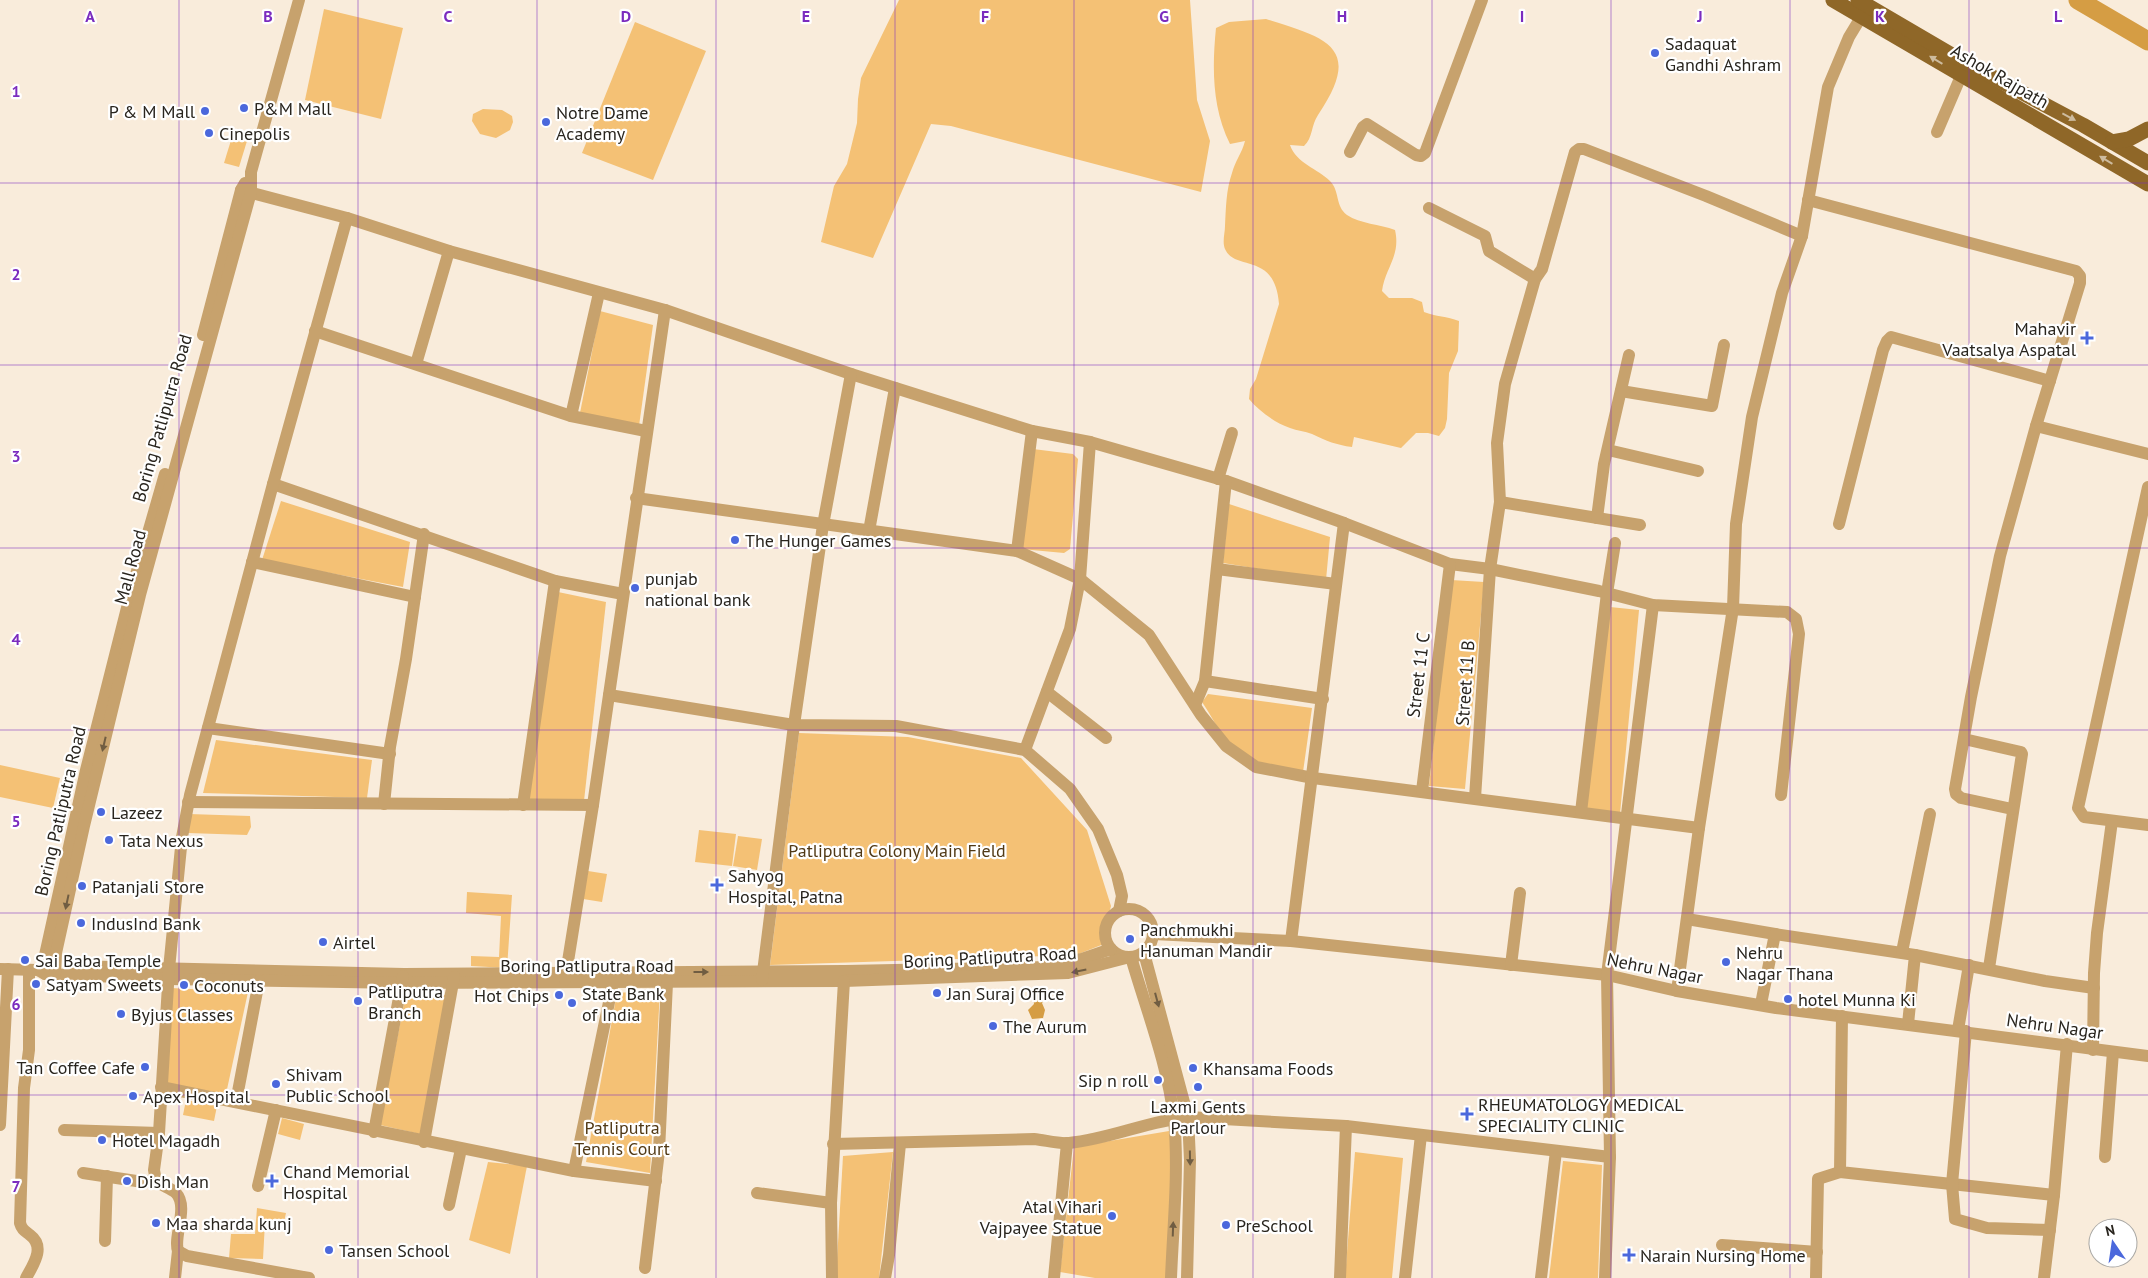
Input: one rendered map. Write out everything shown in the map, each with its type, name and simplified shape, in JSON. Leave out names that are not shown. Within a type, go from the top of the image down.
[{"type":"main road","name":"Ashok Rajpath","points":[[1833,0],[1862,8],[2148,162]]},
{"type":"main road","name":"Ashok Rajpath","points":[[1862,8],[1962,76],[2148,184]]},
{"type":"main road","points":[[2112,142],[2130,139],[2148,129]]},
{"type":"main road","points":[[2148,135],[2146,146],[2148,162]]},
{"type":"street","name":"Mall Road","points":[[26,1278],[36,1260],[37,1254],[34,1240],[23,1230],[20,1223],[24,1088],[30,1030],[45,971],[56,953],[79,824],[136,594],[299,0]]},
{"type":"street","points":[[1350,152],[1367,124],[1416,155],[1422,156],[1425,153],[1482,0]]},
{"type":"street","points":[[1677,990],[1699,828],[1733,608],[1736,524],[1752,417],[1782,293],[1802,236],[1828,87],[1862,8]]},
{"type":"street","points":[[1937,132],[1962,76]]},
{"type":"street","name":"Street 11 B","points":[[1475,798],[1490,570],[1500,502],[1498,443],[1505,384],[1535,278],[1542,269],[1573,156],[1579,149],[1706,196],[1802,236]]},
{"type":"street","points":[[246,191],[347,218],[449,251],[665,310],[851,374],[1032,431],[1090,442],[1222,480],[1344,523],[1450,564],[1607,593],[1653,605],[1787,612],[1796,619],[1798,626],[1781,795]]},
{"type":"street","points":[[1808,200],[2076,272],[2080,276],[2080,283],[2036,426],[2000,556],[1955,789],[1956,794],[1961,798],[2012,810]]},
{"type":"street","points":[[1429,208],[1485,236],[1488,239],[1488,250],[1535,278]]},
{"type":"street","points":[[156,1181],[154,1170],[159,1133],[168,974],[182,837],[188,802],[273,484],[347,218]]},
{"type":"street","points":[[416,364],[449,251]]},
{"type":"street","points":[[571,416],[599,293]]},
{"type":"street","points":[[565,978],[593,805],[636,498],[665,310]]},
{"type":"street","points":[[315,331],[571,416],[646,432]]},
{"type":"street","points":[[1839,524],[1883,350],[1891,336],[2050,381]]},
{"type":"street","points":[[1621,391],[1712,406],[1724,344]]},
{"type":"street","points":[[1596,518],[1608,450],[1629,355]]},
{"type":"street","points":[[763,977],[794,725],[823,525],[851,374]]},
{"type":"street","points":[[869,531],[895,388]]},
{"type":"street","points":[[2036,426],[2148,454]]},
{"type":"street","points":[[1017,551],[1032,431]]},
{"type":"street","points":[[1195,705],[1205,681],[1217,569],[1222,480],[1232,433]]},
{"type":"street","points":[[1025,750],[1070,629],[1080,579],[1090,442]]},
{"type":"street","points":[[1608,450],[1698,471]]},
{"type":"street","points":[[273,484],[424,534],[555,581],[623,594]]},
{"type":"street","points":[[2147,496],[2078,808],[2084,817],[2148,825]]},
{"type":"street","points":[[636,498],[1017,551],[1080,579],[1150,635],[1195,705],[1226,746],[1256,767],[1312,778],[1699,828]]},
{"type":"street","points":[[1500,502],[1640,525]]},
{"type":"street","points":[[1291,941],[1344,523]]},
{"type":"street","points":[[384,804],[424,534]]},
{"type":"street","points":[[1581,812],[1614,544]]},
{"type":"street","points":[[252,562],[415,597]]},
{"type":"street","name":"Street 11 C","points":[[1422,791],[1450,564]]},
{"type":"street","points":[[1217,569],[1336,584]]},
{"type":"street","points":[[522,804],[555,581]]},
{"type":"street","points":[[1605,1278],[1610,1157],[1607,975],[1653,605]]},
{"type":"street","points":[[1205,681],[1323,699]]},
{"type":"street","points":[[1047,692],[1106,738]]},
{"type":"street","points":[[608,695],[794,725],[896,726],[1025,750],[1070,790],[1098,829],[1117,875],[1122,896],[1119,911]]},
{"type":"street","points":[[208,728],[390,754]]},
{"type":"street","points":[[1964,739],[2021,752],[2022,754],[1988,968]]},
{"type":"street","points":[[188,802],[593,805]]},
{"type":"street","points":[[1902,952],[1930,814]]},
{"type":"street","points":[[2093,1050],[2097,933],[2112,821]]},
{"type":"street","points":[[1511,965],[1520,893]]},
{"type":"street","points":[[1135,910],[1143,913],[1149,919],[1154,934],[1151,944],[1144,953],[1128,958],[1118,955],[1106,942],[1105,932],[1107,924],[1112,916],[1119,911],[1135,910]]},
{"type":"street","points":[[1687,919],[1902,952],[2045,981],[2094,988]]},
{"type":"street","name":"Nehru Nagar","points":[[1154,934],[1291,941],[1607,975],[1677,990],[1842,1016],[2148,1056]]},
{"type":"street","points":[[1762,1004],[1775,934]]},
{"type":"street","name":"Boring Patliputra Road","points":[[565,978],[613,983],[666,983],[763,977],[844,981],[1040,967],[1082,959],[1111,949]]},
{"type":"street","points":[[1144,953],[1188,1117],[1190,1160],[1187,1278]]},
{"type":"street","points":[[1908,1024],[1915,955]]},
{"type":"street","points":[[1128,958],[1164,1071],[1174,1118],[1176,1169],[1171,1278]]},
{"type":"street","name":"Boring Patliputra Road","points":[[168,974],[259,981],[763,977],[956,973],[1068,974],[1128,958]]},
{"type":"street","points":[[1969,965],[1962,1031],[1952,1184],[1955,1219],[1987,1228],[2050,1230]]},
{"type":"street","points":[[0,1125],[4,969]]},
{"type":"street","name":"Boring Patliputra Road","points":[[4,969],[403,979]]},
{"type":"street","points":[[374,1132],[403,979]]},
{"type":"street","points":[[424,1142],[454,979]]},
{"type":"street","points":[[236,1102],[259,981]]},
{"type":"street","points":[[832,1278],[831,1203],[833,1144],[844,981]]},
{"type":"street","points":[[574,1171],[613,983]]},
{"type":"street","points":[[645,1268],[656,1181],[666,983]]},
{"type":"street","points":[[1840,1172],[1842,1016]]},
{"type":"street","points":[[2044,1278],[2054,1195],[2067,1044]]},
{"type":"street","points":[[2105,1157],[2113,1052]]},
{"type":"street","points":[[162,1087],[374,1132],[574,1171],[656,1181]]},
{"type":"street","points":[[258,1186],[276,1110]]},
{"type":"street","points":[[833,1144],[900,1144],[1034,1139],[1067,1143],[1096,1139],[1174,1118],[1188,1117],[1346,1126],[1610,1157]]},
{"type":"street","points":[[1340,1278],[1346,1126]]},
{"type":"street","points":[[64,1130],[159,1133]]},
{"type":"street","points":[[1406,1278],[1422,1135]]},
{"type":"street","points":[[1056,1278],[1055,1255],[1067,1143]]},
{"type":"street","points":[[885,1278],[900,1144]]},
{"type":"street","points":[[449,1205],[461,1149]]},
{"type":"street","points":[[1541,1278],[1556,1151]]},
{"type":"street","points":[[1816,1278],[1818,1179],[1840,1172],[2054,1195]]},
{"type":"street","points":[[83,1173],[143,1182],[156,1181],[175,1192],[178,1197],[182,1218],[176,1241],[178,1251],[175,1278]]},
{"type":"street","points":[[105,1241],[107,1176]]},
{"type":"street","points":[[757,1193],[831,1203]]},
{"type":"street","points":[[1722,1245],[1817,1252]]},
{"type":"street","points":[[178,1251],[187,1256],[309,1278]]},
{"type":"street","points":[[228,1264],[228,1278]]},
{"type":"green space","points":[[899,0],[1190,0],[1197,100],[1210,141],[1201,192],[951,126],[931,124],[873,258],[821,242],[834,186],[847,164],[857,123],[861,78]]},
{"type":"green space","points":[[324,9],[403,28],[381,119],[305,100]]},
{"type":"green space","points":[[1266,19],[1306,32],[1321,40],[1332,49],[1338,60],[1338,74],[1331,92],[1316,119],[1307,143],[1304,146],[1290,145],[1297,157],[1330,181],[1343,211],[1347,215],[1395,230],[1396,247],[1382,291],[1389,298],[1412,298],[1422,302],[1424,312],[1459,321],[1458,351],[1449,373],[1447,419],[1445,428],[1439,436],[1428,433],[1416,433],[1401,448],[1354,437],[1352,447],[1346,446],[1284,426],[1268,416],[1249,399],[1250,389],[1256,379],[1279,304],[1276,287],[1270,276],[1263,269],[1230,256],[1224,246],[1229,186],[1233,169],[1245,141],[1230,144],[1224,130],[1215,88],[1214,58],[1216,28],[1229,22]]},
{"type":"green space","points":[[635,22],[706,51],[653,180],[582,153]]},
{"type":"green space","points":[[483,109],[502,110],[512,116],[513,122],[510,130],[496,138],[480,134],[472,121],[473,114]]},
{"type":"green space","points":[[232,137],[247,141],[239,167],[224,163]]},
{"type":"green space","points":[[600,311],[653,325],[639,426],[580,413]]},
{"type":"green space","points":[[1033,449],[1073,454],[1078,459],[1070,549],[1064,553],[1021,549]]},
{"type":"green space","points":[[281,501],[410,542],[403,587],[262,560]]},
{"type":"green space","points":[[1229,504],[1330,537],[1326,580],[1223,563]]},
{"type":"green space","points":[[1451,580],[1484,582],[1465,789],[1429,786]]},
{"type":"green space","points":[[558,592],[606,602],[584,801],[526,801]]},
{"type":"green space","points":[[1610,607],[1639,610],[1620,814],[1584,809]]},
{"type":"green space","points":[[1208,694],[1312,708],[1303,772],[1263,763],[1235,749],[1224,737],[1202,702]]},
{"type":"green space","name":"Patliputra Colony Main Field","points":[[799,733],[908,737],[1021,758],[1087,830],[1111,906],[1106,927],[1109,942],[1076,955],[770,965]]},
{"type":"green space","points":[[216,740],[372,760],[367,798],[203,793]]},
{"type":"green space","points":[[0,765],[60,778],[53,808],[0,797]]},
{"type":"green space","points":[[189,814],[250,816],[251,827],[247,835],[188,833]]},
{"type":"green space","points":[[699,830],[736,834],[732,866],[695,862]]},
{"type":"green space","points":[[738,836],[762,839],[757,870],[733,866]]},
{"type":"green space","points":[[588,871],[607,874],[602,902],[583,899]]},
{"type":"green space","points":[[467,892],[512,895],[507,968],[471,966],[471,956],[499,957],[501,916],[466,913]]},
{"type":"green space","points":[[171,988],[248,992],[226,1094],[165,1084]]},
{"type":"green space","name":"Patliputra Tennis Court","points":[[660,990],[650,1173],[586,1162],[617,993]]},
{"type":"green space","points":[[406,994],[446,995],[420,1134],[380,1125]]},
{"type":"green space","points":[[186,1100],[217,1106],[214,1121],[183,1115]]},
{"type":"green space","points":[[282,1118],[304,1124],[300,1140],[278,1134]]},
{"type":"green space","points":[[1175,1130],[1173,1278],[1095,1278],[1060,1272],[1074,1147]]},
{"type":"green space","points":[[893,1152],[879,1278],[836,1278],[843,1156]]},
{"type":"green space","points":[[1355,1152],[1403,1158],[1392,1278],[1345,1278]]},
{"type":"green space","points":[[1563,1161],[1602,1165],[1598,1278],[1549,1278]]},
{"type":"green space","points":[[488,1162],[527,1166],[510,1254],[469,1240]]},
{"type":"green space","points":[[257,1208],[286,1213],[284,1222],[265,1222],[263,1259],[229,1258],[231,1234],[255,1234]]},
{"type":"shaded area","points":[[1037,992],[1043,995],[1045,999],[1042,1003],[1045,1010],[1043,1018],[1032,1019],[1028,1010],[1034,1004],[1033,996]]},
{"type":"waterway","points":[[2078,0],[2148,41]]},
{"type":"place","name":"Sadaquat Gandhi Ashram","points":[[1655,53]]},
{"type":"place","name":"P&M Mall","points":[[244,108]]},
{"type":"place","name":"P & M Mall","points":[[205,111]]},
{"type":"place","name":"Notre Dame Academy","points":[[546,122]]},
{"type":"place","name":"Cinepolis","points":[[209,133]]},
{"type":"place","name":"Mahavir Vaatsalya Aspatal","points":[[2087,338]]},
{"type":"place","name":"The Hunger Games","points":[[735,540]]},
{"type":"place","name":"punjab national bank","points":[[635,588]]},
{"type":"place","name":"Lazeez","points":[[101,812]]},
{"type":"place","name":"Tata Nexus","points":[[109,840]]},
{"type":"place","name":"Sahyog Hospital, Patna","points":[[717,885]]},
{"type":"place","name":"Patanjali Store","points":[[82,886]]},
{"type":"place","name":"IndusInd Bank","points":[[81,923]]},
{"type":"place","name":"Panchmukhi Hanuman Mandir","points":[[1130,939]]},
{"type":"place","name":"Airtel","points":[[323,942]]},
{"type":"place","name":"Sai Baba Temple","points":[[25,960]]},
{"type":"place","name":"Nehru Nagar Thana","points":[[1726,962]]},
{"type":"place","name":"Satyam Sweets","points":[[36,984]]},
{"type":"place","name":"Coconuts","points":[[184,985]]},
{"type":"place","name":"Jan Suraj Office","points":[[937,993]]},
{"type":"place","name":"Hot Chips","points":[[559,995]]},
{"type":"place","name":"hotel Munna Ki","points":[[1788,999]]},
{"type":"place","name":"Patliputra Branch","points":[[358,1001]]},
{"type":"place","name":"State Bank of India","points":[[572,1003]]},
{"type":"place","name":"Byjus Classes","points":[[121,1014]]},
{"type":"place","name":"The Aurum","points":[[993,1026]]},
{"type":"place","name":"Tan Coffee Cafe","points":[[145,1067]]},
{"type":"place","name":"Khansama Foods","points":[[1193,1068]]},
{"type":"place","name":"Sip n roll","points":[[1158,1080]]},
{"type":"place","name":"Shivam Public School","points":[[276,1084]]},
{"type":"place","name":"Laxmi Gents Parlour","points":[[1198,1087]]},
{"type":"place","name":"Apex Hospital","points":[[133,1096]]},
{"type":"place","name":"RHEUMATOLOGY MEDICAL SPECIALITY CLINIC","points":[[1467,1114]]},
{"type":"place","name":"Hotel Magadh","points":[[102,1140]]},
{"type":"place","name":"Dish Man","points":[[127,1181]]},
{"type":"place","name":"Chand Memorial Hospital","points":[[272,1181]]},
{"type":"place","name":"Atal Vihari Vajpayee Statue","points":[[1112,1216]]},
{"type":"place","name":"Maa sharda kunj","points":[[156,1223]]},
{"type":"place","name":"PreSchool","points":[[1226,1225]]},
{"type":"place","name":"Tansen School","points":[[329,1250]]},
{"type":"place","name":"Narain Nursing Home","points":[[1629,1255]]}]
